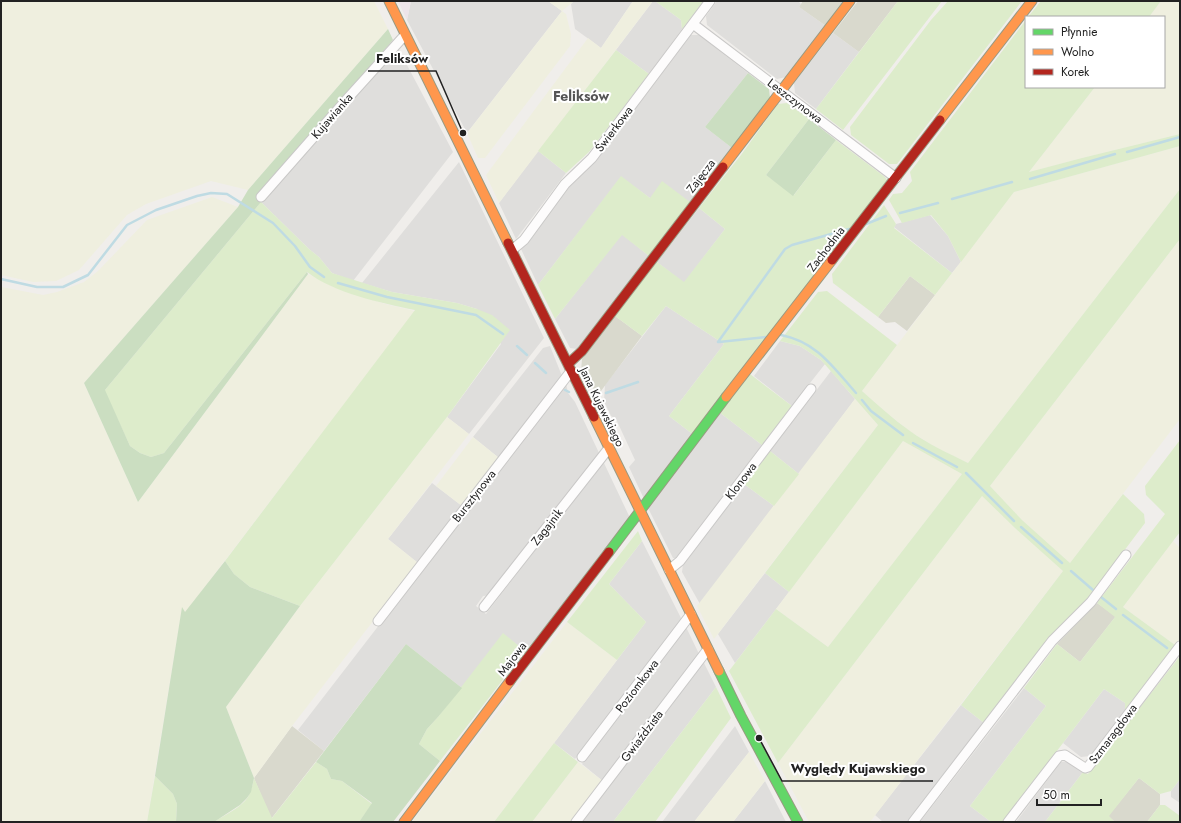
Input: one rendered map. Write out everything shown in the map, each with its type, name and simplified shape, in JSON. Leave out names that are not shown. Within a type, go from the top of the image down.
[{"type":"street","name":"Jana Kujawskiego","points":[[388,1],[741,716],[798,822]]},
{"type":"street","name":"Świerkowa","points":[[512,250],[524,240],[565,184],[592,158],[710,1]]},
{"type":"street","name":"Zajęcza","points":[[570,367],[850,1]]},
{"type":"street","name":"Zachodnia","points":[[640,512],[864,218],[1032,1]]},
{"type":"street","name":"Leszczynowa","points":[[693,24],[896,178]]},
{"type":"street","name":"Kujawianka","points":[[261,197],[405,35]]},
{"type":"street","name":"Bursztynowa","points":[[378,621],[570,367]]},
{"type":"street","name":"Klonowa","points":[[669,570],[680,561],[811,389]]},
{"type":"street","name":"Zagajnik","points":[[484,607],[609,448]]},
{"type":"street","name":"Majowa","points":[[404,822],[640,512]]},
{"type":"street","points":[[913,822],[1052,641],[1091,602],[1126,556]]},
{"type":"street","name":"Poziomkowa","points":[[582,757],[691,614]]},
{"type":"street","name":"Szmaragdowa","points":[[1008,822],[1059,756],[1065,755],[1085,768],[1088,767],[1180,646]]},
{"type":"street","name":"Gwiaździsta","points":[[576,822],[708,649]]},
{"type":"shaded area","points":[[398,1],[411,1],[407,20]]},
{"type":"shaded area","points":[[411,1],[548,1],[562,11],[467,133],[407,20]]},
{"type":"shaded area","points":[[574,1],[633,1],[601,48],[575,29],[571,4]]},
{"type":"shaded area","points":[[653,1],[681,20],[682,29],[649,74],[616,50]]},
{"type":"shaded area","points":[[717,1],[798,1],[801,4],[799,7],[826,26],[786,77],[777,79],[707,25],[706,16]]},
{"type":"shaded area","points":[[803,1],[845,1],[826,26],[799,7]]},
{"type":"shaded area","points":[[858,1],[898,1],[859,52],[833,33]]},
{"type":"shaded area","points":[[833,33],[859,52],[816,109],[795,93],[794,83]]},
{"type":"shaded area","points":[[691,35],[699,35],[748,73],[705,127],[732,148],[690,202],[650,198],[621,177],[538,285],[521,249],[576,178],[598,157]]},
{"type":"shaded area","points":[[398,48],[453,152],[353,281],[332,273],[319,257],[261,202]]},
{"type":"shaded area","points":[[538,151],[566,173],[516,239],[499,203]]},
{"type":"shaded area","points":[[459,162],[544,338],[469,434],[447,417],[501,344],[477,309],[457,303],[392,292],[362,283]]},
{"type":"shaded area","points":[[699,208],[725,229],[684,283],[657,262]]},
{"type":"shaded area","points":[[930,215],[948,236],[961,262],[952,273],[894,227],[896,224]]},
{"type":"shaded area","points":[[622,234],[649,256],[577,349],[570,348],[555,319]]},
{"type":"shaded area","points":[[910,276],[935,295],[907,331],[895,322],[886,323],[878,317]]},
{"type":"shaded area","points":[[666,306],[724,344],[669,416],[695,436],[645,501],[629,467],[635,460],[616,419],[611,416],[604,401],[605,385]]},
{"type":"shaded area","points":[[615,316],[642,336],[598,395],[581,371],[582,359]]},
{"type":"shaded area","points":[[780,341],[800,346],[825,364],[792,406],[754,376]]},
{"type":"shaded area","points":[[550,346],[562,376],[499,458],[473,437],[543,348]]},
{"type":"shaded area","points":[[831,371],[855,399],[799,474],[770,451]]},
{"type":"shaded area","points":[[566,383],[568,393],[575,402],[600,455],[491,595],[483,596],[476,606],[486,614],[603,461],[631,520],[567,602],[525,651],[503,634],[462,688],[406,644],[324,751],[298,730]]},
{"type":"shaded area","points":[[719,412],[762,445],[676,558],[673,558],[647,506]]},
{"type":"shaded area","points":[[432,483],[462,506],[418,563],[388,539]]},
{"type":"shaded area","points":[[744,484],[774,506],[700,604],[682,572],[683,564]]},
{"type":"shaded area","points":[[642,541],[682,620],[575,759],[554,743],[646,622],[609,584]]},
{"type":"shaded area","points":[[765,573],[789,592],[735,663],[718,634]]},
{"type":"shaded area","points":[[1097,603],[1116,616],[1080,662],[1057,644]]},
{"type":"shaded area","points":[[686,627],[700,656],[604,782],[582,764]]},
{"type":"shaded area","points":[[703,661],[716,687],[613,822],[582,822]]},
{"type":"shaded area","points":[[1024,688],[1046,706],[970,806],[991,822],[920,822]]},
{"type":"shaded area","points":[[1104,689],[1125,703],[1125,710],[1090,756],[1081,757],[1063,743]]},
{"type":"shaded area","points":[[961,705],[984,723],[908,822],[883,822],[875,815]]},
{"type":"shaded area","points":[[292,726],[324,751],[271,819],[254,778]]},
{"type":"shaded area","points":[[735,726],[749,752],[694,822],[662,822]]},
{"type":"shaded area","points":[[1070,761],[1083,772],[1045,822],[1016,822],[1061,762]]},
{"type":"shaded area","points":[[1139,778],[1160,794],[1160,805],[1147,822],[1115,822],[1108,816]]},
{"type":"shaded area","points":[[1180,779],[1180,803],[1171,797],[1171,791]]},
{"type":"shaded area","points":[[765,781],[786,822],[733,822]]},
{"type":"green space","points":[[1,1],[374,1],[388,29],[248,190],[211,181],[146,204],[127,215],[79,270],[56,281],[33,282],[1,275]]},
{"type":"green space","points":[[548,1],[574,1],[562,11]]},
{"type":"green space","points":[[633,1],[653,1],[499,203],[486,175],[588,38],[601,48]]},
{"type":"green space","points":[[655,1],[704,1],[682,29],[681,20]]},
{"type":"green space","points":[[898,1],[942,1],[843,130],[816,109]]},
{"type":"green space","points":[[948,1],[1022,1],[897,164],[889,164],[851,135],[850,127],[931,20]]},
{"type":"green space","points":[[1041,1],[1161,1],[1150,16],[1029,16]]},
{"type":"green space","points":[[1161,1],[1180,1],[1180,134],[1029,172],[1094,88],[1165,88],[1165,16],[1150,16]]},
{"type":"green space","points":[[562,11],[566,14],[571,34],[570,46],[485,158],[478,158],[467,133]]},
{"type":"green space","points":[[1025,21],[1025,88],[1094,88],[1029,172],[1180,134],[1180,146],[1014,192],[961,262],[948,236],[931,215],[902,223],[889,200],[893,194],[902,193],[912,181],[910,172]]},
{"type":"green space","points":[[388,29],[393,40],[257,197],[261,202],[105,390],[130,446],[140,453],[151,457],[164,453],[307,272],[308,274],[138,502],[84,383],[238,207],[248,190]]},
{"type":"green space","points":[[616,50],[649,74],[589,152],[566,173],[538,151]]},
{"type":"green space","points":[[748,73],[769,89],[770,98],[732,148],[705,127]]},
{"type":"green space","points":[[787,103],[809,119],[766,175],[794,195],[836,140],[885,177],[889,183],[695,436],[669,416],[724,344],[666,306],[642,336],[615,316],[657,262],[684,282],[725,229],[699,208],[741,155],[778,104]]},
{"type":"green space","points":[[809,119],[836,140],[793,196],[766,175]]},
{"type":"green space","points":[[1180,146],[1180,189],[968,463],[939,449],[911,432],[862,391],[1014,192]]},
{"type":"green space","points":[[621,176],[650,198],[662,181],[690,202],[649,256],[622,235],[555,319],[538,285]]},
{"type":"green space","points":[[1180,189],[1180,239],[990,486],[1022,520],[1070,563],[1123,494],[1144,514],[1145,523],[1090,596],[1049,637],[984,723],[961,705],[1063,571],[982,496],[778,763],[729,671],[776,609],[828,647],[962,474],[903,441],[789,592],[765,573],[878,425],[821,360],[800,346],[780,341],[818,292],[827,291],[897,345],[862,391],[917,436],[968,463]]},
{"type":"green space","points":[[212,197],[238,207],[84,383],[138,502],[308,274],[334,287],[385,304],[415,311],[185,613],[182,608],[147,822],[1,822],[1,287],[43,295],[57,292],[84,282],[98,271],[147,220]]},
{"type":"green space","points":[[261,202],[319,257],[332,273],[392,292],[457,303],[477,309],[492,315],[510,330],[447,417],[300,606],[250,587],[234,574],[225,561],[415,310],[358,296],[330,286],[307,272],[164,453],[151,457],[140,453],[130,446],[105,392],[105,390]]},
{"type":"green space","points":[[884,205],[896,224],[894,228],[952,273],[935,295],[910,276],[878,317],[833,283],[832,274]]},
{"type":"green space","points":[[1180,239],[1180,419],[1070,563],[1022,520],[990,486]]},
{"type":"green space","points":[[750,374],[792,406],[762,445],[719,412]]},
{"type":"green space","points":[[855,399],[878,425],[714,639],[697,606]]},
{"type":"green space","points":[[447,417],[469,434],[388,539],[418,563],[292,726],[254,778],[226,707],[300,606]]},
{"type":"green space","points":[[473,437],[499,458],[462,506],[436,486]]},
{"type":"green space","points":[[1180,440],[1180,532],[1123,607],[1175,645],[1125,710],[1125,703],[1104,689],[1003,822],[991,822],[970,806],[1046,706],[1024,688],[1057,644],[1080,662],[1115,617],[1097,603],[1165,514],[1146,495],[1145,486]]},
{"type":"green space","points":[[903,441],[962,474],[828,647],[776,609]]},
{"type":"green space","points":[[770,451],[799,474],[774,506],[744,484]]},
{"type":"green space","points":[[982,496],[1063,571],[870,822],[809,822],[778,763]]},
{"type":"green space","points":[[638,531],[642,541],[609,584],[646,622],[617,660],[567,622]]},
{"type":"green space","points":[[1173,541],[1180,548],[1180,639],[1175,645],[1123,607]]},
{"type":"green space","points":[[225,561],[234,574],[250,587],[300,606],[226,707],[254,778],[251,792],[240,805],[214,822],[176,822],[177,804],[173,794],[155,776],[182,607],[185,612]]},
{"type":"green space","points":[[567,622],[617,660],[494,822],[412,822]]},
{"type":"green space","points":[[503,633],[525,651],[440,761],[419,744],[427,729]]},
{"type":"green space","points":[[406,644],[462,688],[427,729],[419,744],[440,761],[393,822],[359,822],[372,803],[342,781],[331,779],[327,769],[316,762]]},
{"type":"green space","points":[[1180,656],[1180,779],[1171,791],[1160,794],[1139,778],[1109,816],[1115,822],[1045,822],[1083,772],[1088,774]]},
{"type":"green space","points":[[716,687],[731,718],[655,822],[613,822]]},
{"type":"green space","points":[[554,743],[578,762],[532,822],[494,822]]},
{"type":"green space","points":[[749,752],[765,781],[733,822],[694,822]]},
{"type":"green space","points":[[316,762],[327,769],[331,779],[342,781],[372,804],[359,822],[214,822],[237,808],[245,801],[250,792],[254,778],[272,818]]},
{"type":"green space","points":[[578,762],[604,782],[573,822],[532,822]]},
{"type":"green space","points":[[155,776],[173,794],[177,804],[176,822],[147,822]]},
{"type":"green space","points":[[1160,805],[1165,805],[1180,816],[1180,822],[1147,822]]},
{"type":"waterway","points":[[1127,152],[1180,137]]},
{"type":"waterway","points":[[1030,179],[1115,154]]},
{"type":"waterway","points":[[952,199],[1012,182]]},
{"type":"waterway","points":[[1,279],[37,287],[63,287],[88,275],[127,225],[156,210],[197,196],[211,193],[227,194],[273,223],[295,246],[310,267],[324,277]]},
{"type":"waterway","points":[[900,213],[938,203]]},
{"type":"waterway","points":[[866,224],[886,216]]},
{"type":"waterway","points":[[718,342],[785,249],[792,245],[849,229]]},
{"type":"waterway","points":[[338,283],[387,297],[476,315],[503,334]]},
{"type":"waterway","points":[[781,335],[794,338],[805,343],[832,365],[856,393]]},
{"type":"waterway","points":[[719,342],[766,337]]},
{"type":"waterway","points":[[517,346],[527,355]]},
{"type":"waterway","points":[[535,363],[546,373]]},
{"type":"waterway","points":[[606,393],[638,382]]},
{"type":"waterway","points":[[565,390],[569,392]]},
{"type":"waterway","points":[[593,393],[598,393]]},
{"type":"waterway","points":[[862,400],[871,411],[903,435]]},
{"type":"waterway","points":[[913,443],[957,467]]},
{"type":"waterway","points":[[966,473],[1014,521]]},
{"type":"waterway","points":[[1021,527],[1062,563]]},
{"type":"waterway","points":[[1071,571],[1093,590]]},
{"type":"waterway","points":[[1101,597],[1116,609]]},
{"type":"waterway","points":[[1123,615],[1167,648]]},
{"type":"traffic: fast","points":[[609,552],[726,397]]},
{"type":"traffic: fast","points":[[719,671],[741,716],[798,822]]},
{"type":"traffic: slow","points":[[389,1],[508,243]]},
{"type":"traffic: slow","points":[[723,167],[850,1]]},
{"type":"traffic: slow","points":[[940,120],[1032,1]]},
{"type":"traffic: slow","points":[[726,397],[832,260]]},
{"type":"traffic: slow","points":[[594,417],[719,671]]},
{"type":"traffic: slow","points":[[404,822],[510,681]]},
{"type":"traffic: jam","points":[[832,260],[940,120]]},
{"type":"traffic: jam","points":[[568,364],[582,351],[723,167]]},
{"type":"traffic: jam","points":[[508,243],[594,417]]},
{"type":"traffic: jam","points":[[510,681],[609,552]]},
{"type":"place","name":"Feliksów","points":[[463,133]]},
{"type":"place","name":"Wyględy Kujawskiego","points":[[759,738]]},
{"type":"district","name":"Feliksów","points":[[581,96]]}]
